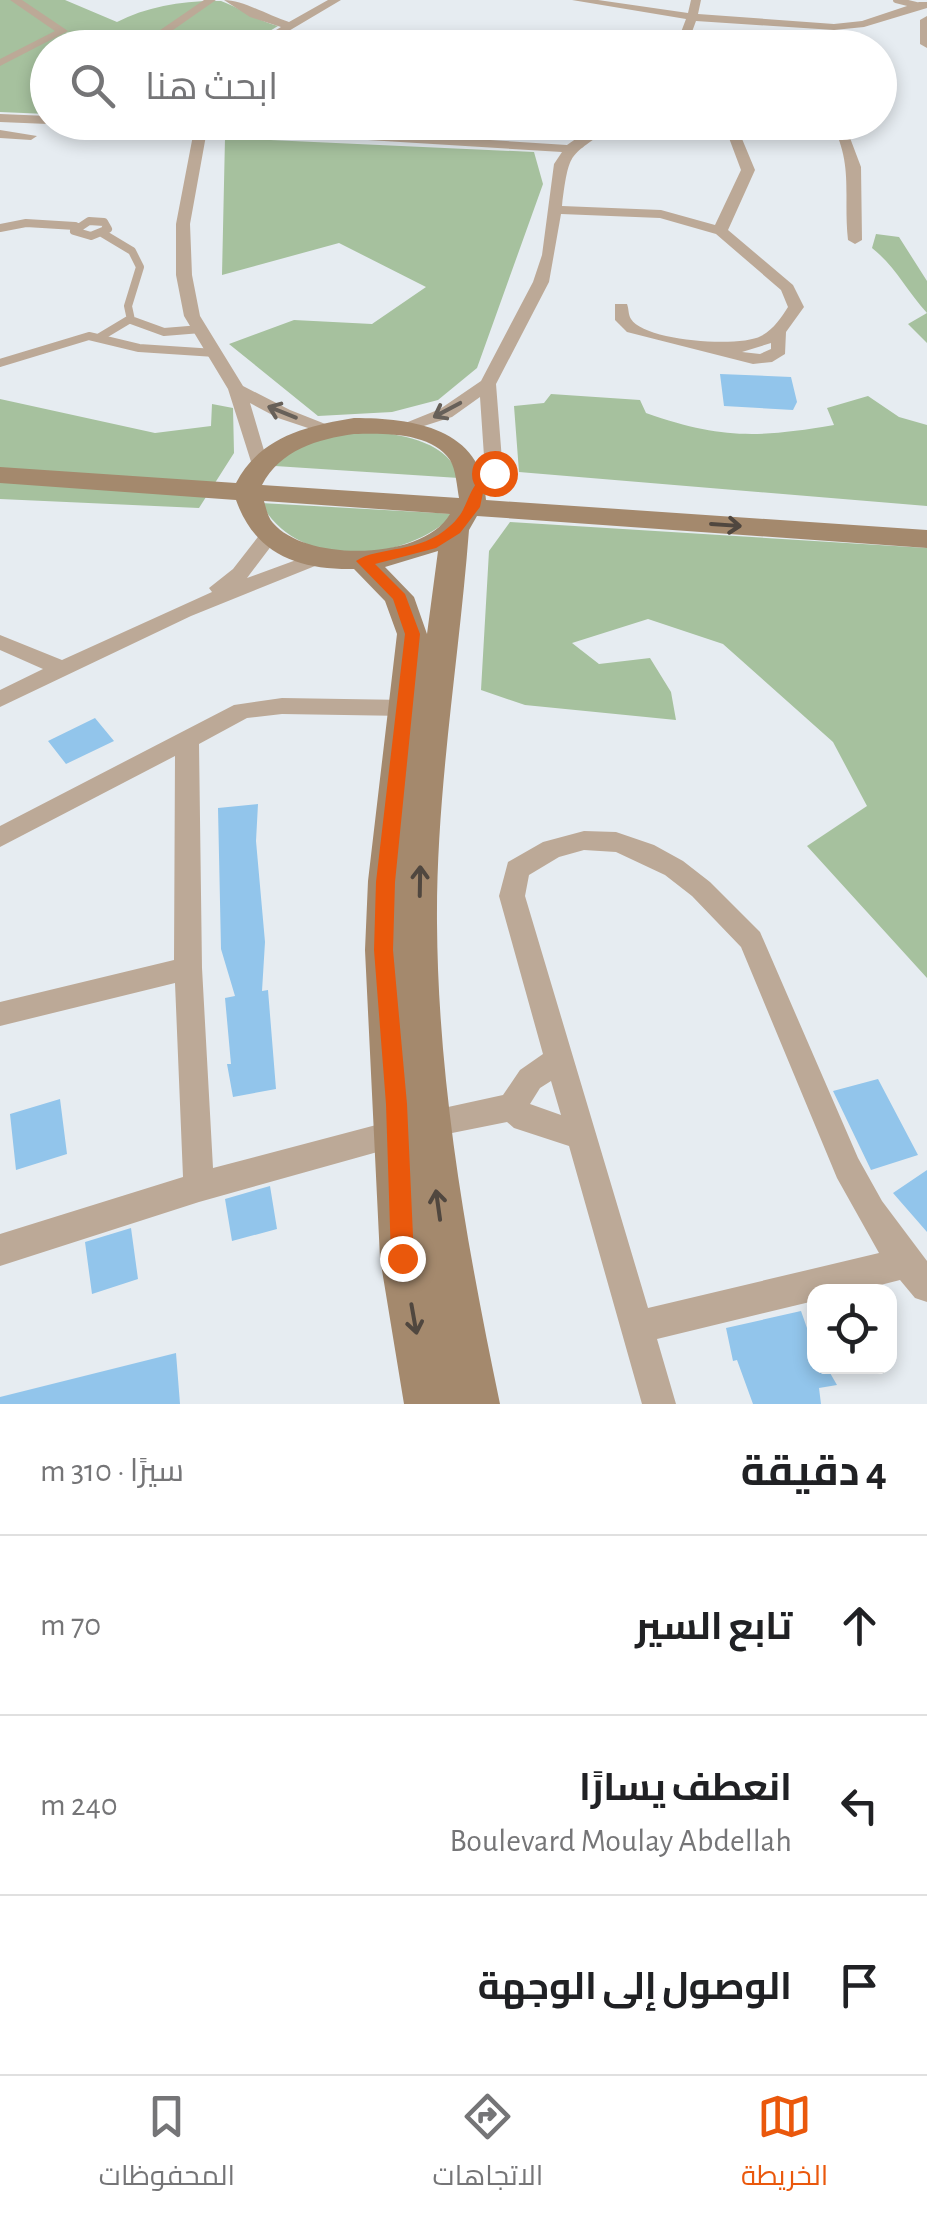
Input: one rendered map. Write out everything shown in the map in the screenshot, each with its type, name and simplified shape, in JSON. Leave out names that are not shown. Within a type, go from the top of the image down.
[{"type":"main road","points":[[0,475],[252,476],[278,449],[329,429],[402,428],[437,440],[463,458],[468,508],[420,855],[411,1129],[402,1258],[429,1404]]},
{"type":"main road","points":[[0,454],[252,476],[468,508],[927,539]]},
{"type":"main road","points":[[252,476],[254,522],[268,537],[318,558],[363,561],[398,556],[431,545],[468,508],[927,518]]},
{"type":"main road","points":[[363,561],[400,597],[409,616],[413,649],[386,882],[384,950],[397,1104],[411,1129],[446,1260],[475,1404]]},
{"type":"street","points":[[166,30],[211,0]]},
{"type":"street","points":[[229,0],[247,11],[290,26]]},
{"type":"street","points":[[283,30],[336,0]]},
{"type":"street","points":[[577,0],[692,17],[837,27],[888,20],[921,5]]},
{"type":"street","points":[[687,30],[696,0]]},
{"type":"street","points":[[247,11],[259,5]]},
{"type":"street","points":[[15,6],[62,30]]},
{"type":"street","points":[[927,20],[927,44]]},
{"type":"street","points":[[0,62],[30,47]]},
{"type":"street","points":[[0,118],[29,119]]},
{"type":"street","points":[[0,134],[30,136]]},
{"type":"street","points":[[200,140],[182,256],[192,316],[238,390],[252,476]]},
{"type":"street","points":[[438,140],[570,149]]},
{"type":"street","points":[[402,428],[446,413],[488,384],[541,282],[557,210],[561,164],[570,149],[583,140]]},
{"type":"street","points":[[721,231],[724,211],[747,179],[748,166],[737,140]]},
{"type":"street","points":[[845,140],[858,172],[850,200],[855,240]]},
{"type":"street","points":[[557,210],[661,214],[724,211]]},
{"type":"street","points":[[622,307],[623,320],[633,329],[744,358],[768,358],[780,351],[780,335],[796,308],[795,298],[721,231],[661,214]]},
{"type":"street","points":[[468,508],[494,473],[488,384]]},
{"type":"street","points":[[238,390],[284,414],[329,429]]},
{"type":"street","points":[[184,611],[240,574],[268,537]]},
{"type":"street","points":[[0,699],[184,611],[318,558]]},
{"type":"street","points":[[0,642],[64,669]]},
{"type":"street","points":[[0,837],[229,715],[255,708],[406,708]]},
{"type":"street","points":[[187,737],[188,968],[199,1186]]},
{"type":"street","points":[[636,1327],[916,1274],[866,1206],[750,940],[720,904],[644,848],[598,838],[558,847],[518,869],[512,896],[558,1060],[636,1327],[660,1404]]},
{"type":"street","points":[[0,1014],[188,968]]},
{"type":"street","points":[[512,1107],[530,1079],[558,1060]]},
{"type":"street","points":[[0,1250],[199,1186],[411,1129],[512,1107],[537,1123],[581,1136]]},
{"type":"lane","points":[[896,0],[921,5]]},
{"type":"lane","points":[[0,228],[26,223],[75,226],[104,222],[108,228],[102,233],[80,235],[74,232],[75,226]]},
{"type":"lane","points":[[102,233],[132,251],[140,266],[128,306],[130,319],[148,330],[200,329]]},
{"type":"lane","points":[[100,337],[130,319]]},
{"type":"lane","points":[[0,363],[80,338],[100,337],[140,348],[215,352]]},
{"type":"green space","points":[[0,0],[65,0],[117,22],[167,5],[221,1],[278,26],[271,30],[30,30],[30,113],[0,112]]},
{"type":"green space","points":[[225,140],[534,152],[543,184],[477,368],[438,400],[392,412],[318,416],[229,344],[294,320],[372,324],[426,287],[339,243],[222,275]]},
{"type":"green space","points":[[876,234],[899,237],[927,281],[927,313],[872,248]]},
{"type":"green space","points":[[927,313],[927,343],[908,324]]},
{"type":"green space","points":[[551,394],[640,400],[646,413],[672,422],[739,434],[834,425],[827,408],[868,396],[899,417],[927,425],[927,506],[519,472],[514,406],[544,403]]},
{"type":"green space","points":[[0,399],[155,433],[211,426],[212,404],[233,408],[234,453],[199,508],[0,499]]},
{"type":"green space","points":[[373,431],[412,439],[436,449],[454,466],[459,478],[275,466],[283,456],[306,443],[333,435]]},
{"type":"green space","points":[[261,503],[455,514],[409,543],[353,553],[325,550],[300,541],[278,525]]},
{"type":"green space","points":[[510,522],[927,548],[927,978],[807,846],[867,806],[833,742],[723,644],[648,619],[572,643],[599,664],[650,658],[671,692],[676,720],[525,705],[481,690],[489,551]]},
{"type":"building","points":[[720,374],[791,377],[797,402],[793,410],[724,406]]},
{"type":"building","points":[[95,718],[114,741],[66,764],[48,741]]},
{"type":"building","points":[[258,804],[256,841],[265,942],[262,991],[268,990],[276,1089],[233,1097],[227,1064],[231,1064],[225,998],[235,996],[221,949],[218,808]]},
{"type":"building","points":[[878,1079],[918,1155],[871,1170],[833,1091]]},
{"type":"building","points":[[60,1099],[67,1154],[16,1170],[10,1114]]},
{"type":"building","points":[[927,1170],[927,1232],[893,1193]]},
{"type":"building","points":[[270,1186],[277,1229],[232,1241],[225,1199]]},
{"type":"building","points":[[131,1228],[138,1279],[92,1294],[85,1242]]},
{"type":"building","points":[[801,1311],[807,1328],[807,1374],[831,1374],[837,1385],[819,1388],[821,1404],[753,1404],[737,1360],[733,1361],[726,1328]]},
{"type":"building","points":[[176,1353],[180,1404],[0,1404],[0,1397]]},
{"type":"route","points":[[402,1258],[397,1104],[384,950],[386,882],[413,649],[409,616],[400,597],[363,561],[398,556],[431,545],[455,530],[473,507],[477,487],[494,473]]}]
